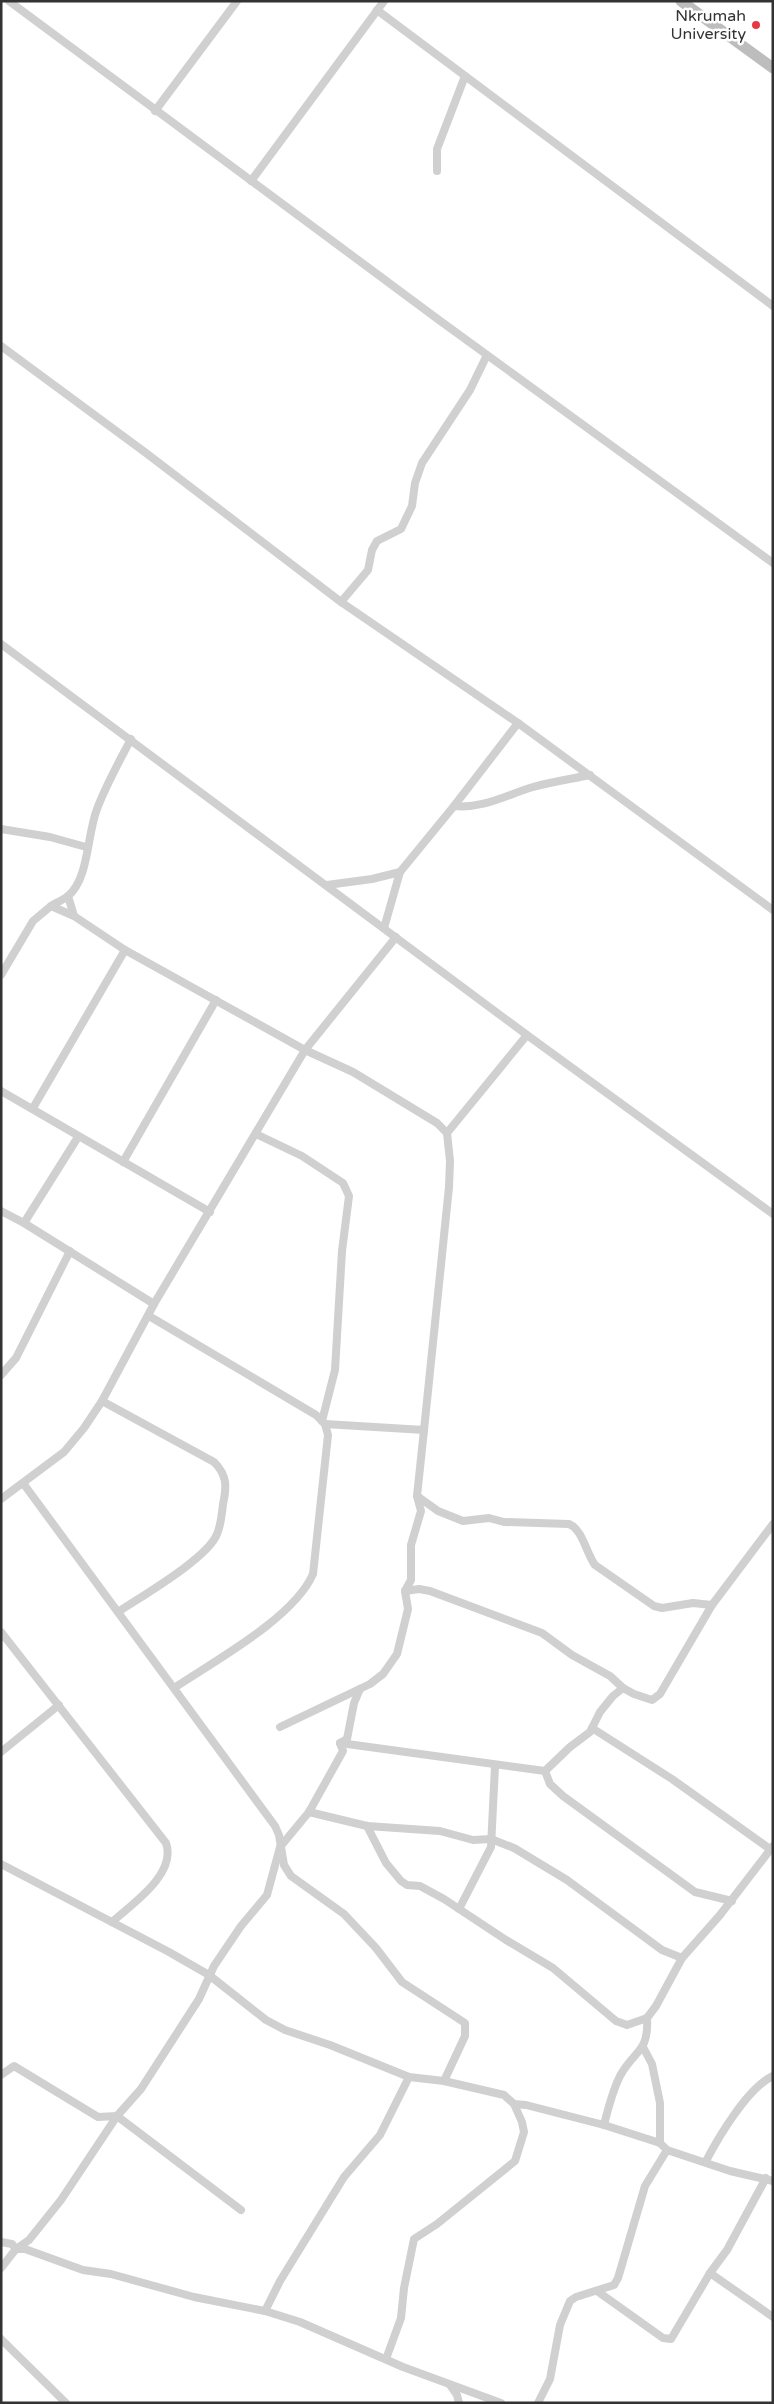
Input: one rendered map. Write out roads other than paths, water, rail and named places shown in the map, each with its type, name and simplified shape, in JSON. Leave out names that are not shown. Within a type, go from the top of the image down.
[{"type":"street","points":[[9,1],[105,71],[155,111],[773,564]]},
{"type":"street","points":[[155,111],[237,1]]},
{"type":"street","points":[[251,181],[384,1]]},
{"type":"street","points":[[681,1],[773,68]]},
{"type":"street","points":[[377,10],[773,306]]},
{"type":"street","points":[[437,171],[437,149],[465,76]]},
{"type":"street","points":[[1,346],[146,453],[341,602],[518,723],[773,910]]},
{"type":"street","points":[[341,602],[368,570],[372,550],[377,541],[401,529],[412,506],[415,483],[422,463],[470,390],[487,355]]},
{"type":"street","points":[[3,648],[131,740],[527,1035],[773,1214]]},
{"type":"street","points":[[384,928],[400,872],[518,723]]},
{"type":"street","points":[[3,970],[33,921],[51,906],[68,896],[75,887],[84,869],[86,848],[96,810],[131,740]]},
{"type":"street","points":[[454,806],[469,808],[484,805],[534,787],[590,776]]},
{"type":"street","points":[[1,829],[50,837],[86,848]]},
{"type":"street","points":[[327,885],[372,879],[400,872]]},
{"type":"street","points":[[68,896],[74,916]]},
{"type":"street","points":[[51,906],[74,916],[125,950],[305,1050],[353,1072],[437,1123],[447,1133],[450,1161],[448,1187],[417,1496],[421,1511],[411,1545],[411,1580],[405,1591],[408,1609],[396,1654],[383,1674],[360,1689],[280,1726]]},
{"type":"street","points":[[1,1499],[64,1452],[84,1428],[102,1402],[154,1304],[305,1050],[396,937]]},
{"type":"street","points":[[32,1108],[125,950]]},
{"type":"street","points":[[123,1162],[216,1000]]},
{"type":"street","points":[[447,1133],[527,1035]]},
{"type":"street","points":[[1,1091],[210,1212]]},
{"type":"street","points":[[174,1688],[246,1640],[288,1608],[308,1586],[313,1574],[328,1435],[324,1422],[335,1370],[342,1251],[349,1196],[344,1183],[302,1156],[256,1134]]},
{"type":"street","points":[[24,1223],[78,1137]]},
{"type":"street","points":[[1,1211],[24,1223],[154,1304]]},
{"type":"street","points":[[1,1375],[16,1358],[70,1251]]},
{"type":"street","points":[[149,1316],[316,1415],[324,1422],[424,1430]]},
{"type":"street","points":[[102,1402],[214,1462],[225,1477],[226,1489],[218,1534],[211,1546],[118,1612]]},
{"type":"street","points":[[23,1483],[275,1826],[279,1835],[284,1865],[291,1876],[344,1914],[376,1948],[402,1982],[466,2023],[466,2036],[444,2081]]},
{"type":"street","points":[[417,1496],[438,1511],[463,1521],[488,1518],[521,1523],[569,1524],[578,1531],[595,1565],[648,1603],[662,1608],[693,1603],[712,1605]]},
{"type":"street","points":[[405,1591],[419,1589],[430,1591],[542,1633],[572,1655],[610,1676],[623,1688],[652,1700],[712,1605],[773,1524]]},
{"type":"street","points":[[1,1632],[166,1843],[169,1852],[168,1862],[162,1874],[112,1922]]},
{"type":"street","points":[[340,1743],[545,1772],[592,1728],[600,1712],[613,1696],[623,1688]]},
{"type":"street","points":[[340,1743],[347,1739],[354,1703],[360,1689]]},
{"type":"street","points":[[1,1752],[58,1705]]},
{"type":"street","points":[[367,1826],[386,1863],[401,1881],[407,1885],[420,1886],[553,1968],[616,2021],[627,2025],[647,2018],[656,2006],[682,1958],[732,1901],[771,1848],[694,1797],[672,1779],[592,1728]]},
{"type":"street","points":[[1,2268],[16,2249],[29,2240],[61,2200],[117,2116],[141,2089],[200,1999],[209,1975],[241,1926],[267,1895],[280,1848],[309,1812],[342,1751],[340,1743]]},
{"type":"street","points":[[459,1909],[490,1853],[495,1766]]},
{"type":"street","points":[[545,1772],[550,1784],[563,1796],[695,1892],[732,1901]]},
{"type":"street","points":[[309,1812],[367,1826],[440,1831],[473,1840],[491,1838],[514,1848],[567,1880],[662,1950],[682,1958]]},
{"type":"street","points":[[1,1864],[209,1975],[266,2020],[285,2030],[330,2045],[409,2077],[444,2081],[504,2095],[514,2104],[524,2132],[515,2161],[437,2224],[414,2239],[404,2288],[401,2318],[386,2359]]},
{"type":"street","points":[[604,2125],[613,2091],[621,2075],[644,2047],[648,2033],[647,2018]]},
{"type":"street","points":[[644,2047],[652,2064],[660,2103],[660,2143]]},
{"type":"street","points":[[1,2075],[14,2066],[98,2117],[117,2116],[241,2210]]},
{"type":"street","points":[[706,2162],[721,2133],[740,2108],[765,2079],[773,2076]]},
{"type":"street","points":[[265,2310],[280,2280],[344,2177],[380,2135],[409,2077]]},
{"type":"street","points":[[514,2104],[526,2105],[604,2125],[660,2143],[667,2150],[730,2171],[769,2180],[727,2250],[668,2340],[597,2291]]},
{"type":"street","points":[[538,2403],[550,2379],[555,2343],[566,2307],[576,2297],[614,2285],[618,2278],[645,2186],[667,2150]]},
{"type":"street","points":[[1,2242],[12,2244],[16,2249]]},
{"type":"street","points":[[16,2249],[25,2248],[83,2270],[111,2274],[194,2297],[265,2310],[300,2322],[450,2385],[474,2391],[500,2403]]},
{"type":"street","points":[[710,2274],[773,2317]]},
{"type":"street","points":[[1,2339],[66,2403]]},
{"type":"street","points":[[450,2385],[457,2394],[459,2403]]},
{"type":"place","name":"Nkrumah University","points":[[756,25]]}]
